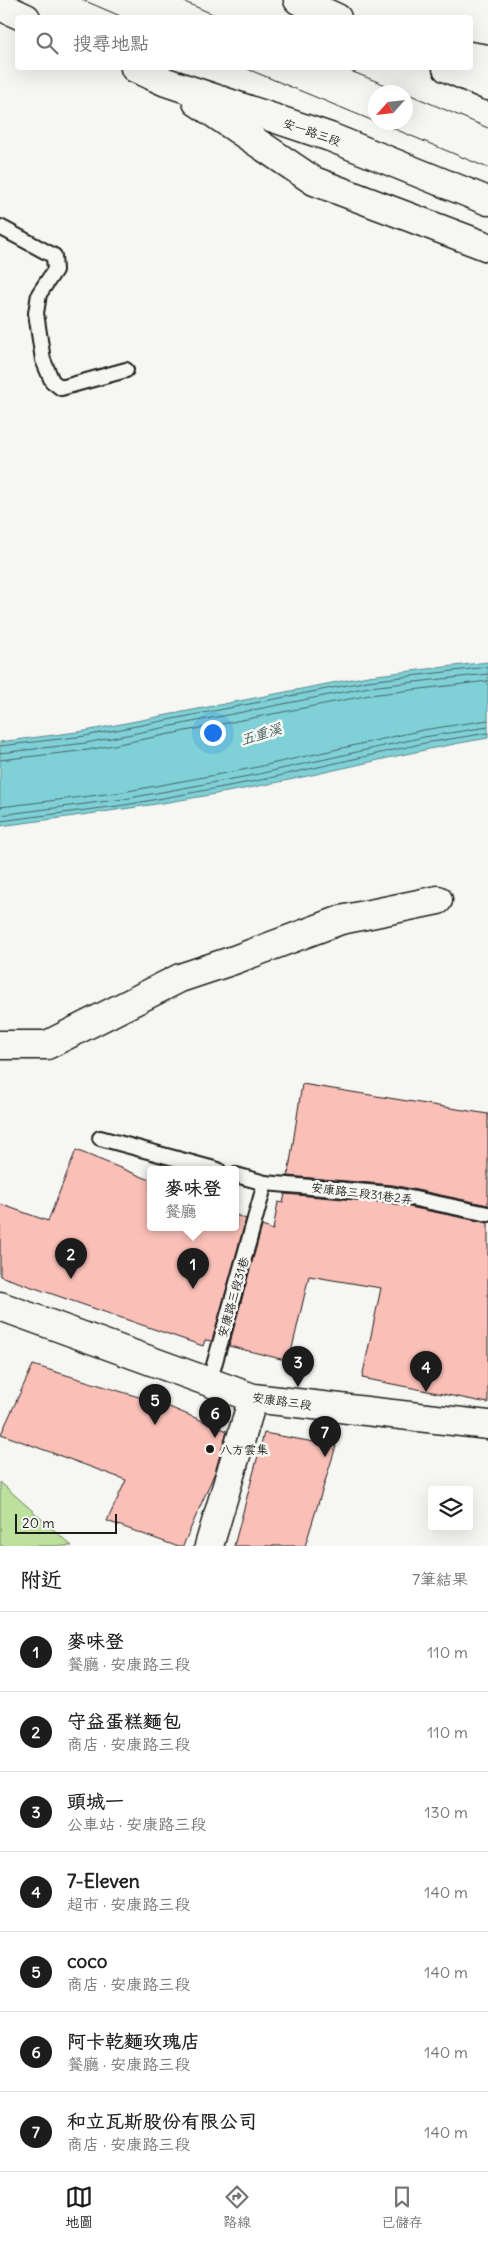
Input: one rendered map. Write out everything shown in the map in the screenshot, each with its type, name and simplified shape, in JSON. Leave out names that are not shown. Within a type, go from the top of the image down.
[{"type":"street","points":[[298,0],[330,15]]},
{"type":"street","points":[[0,6],[20,15]]},
{"type":"street","points":[[473,56],[488,59]]},
{"type":"street","name":"安一路三段","points":[[139,70],[166,82],[330,137],[488,201]]},
{"type":"street","points":[[452,70],[488,86]]},
{"type":"street","points":[[166,82],[314,181],[488,247]]},
{"type":"street","points":[[0,1045],[47,1045],[180,978],[341,920],[438,900]]},
{"type":"street","name":"安康路三段","points":[[0,1306],[253,1398],[488,1425]]},
{"type":"street","points":[[209,1546],[253,1398]]},
{"type":"lane","points":[[0,227],[54,256],[56,270],[39,294],[36,313],[44,360],[52,382],[61,388],[126,370]]},
{"type":"lane","points":[[100,1138],[203,1166]]},
{"type":"lane","name":"安康路三段31巷2弄","points":[[239,1176],[265,1183],[391,1194],[488,1214]]},
{"type":"lane","name":"安康路三段31巷","points":[[209,1383],[265,1183]]},
{"type":"green space","points":[[0,1482],[72,1546],[0,1546]]},
{"type":"water","name":"五重溪","points":[[488,662],[488,738],[222,793],[0,826],[0,742],[85,731],[368,676]]},
{"type":"building","points":[[302,1084],[488,1114],[488,1205],[393,1185],[288,1176]]},
{"type":"building","points":[[76,1150],[147,1179],[147,1231],[239,1231],[239,1216],[246,1219],[212,1341],[205,1340],[203,1346],[0,1276],[0,1204],[48,1221]]},
{"type":"building","points":[[285,1194],[390,1203],[488,1223],[488,1403],[362,1378],[381,1288],[309,1276],[289,1361],[229,1346],[262,1226],[273,1230],[278,1202],[283,1203]]},
{"type":"building","points":[[33,1365],[162,1404],[227,1431],[215,1472],[183,1546],[176,1546],[107,1521],[126,1480],[1,1434]]},
{"type":"building","points":[[264,1433],[336,1446],[305,1546],[234,1546]]},
{"type":"tram line","points":[[83,0],[118,15]]},
{"type":"tram line","points":[[180,0],[215,15]]},
{"type":"tram line","points":[[250,70],[368,119]]},
{"type":"tram line","points":[[348,70],[386,85]]},
{"type":"tram line","points":[[413,96],[488,128]]},
{"type":"tram line","points":[[397,130],[488,168]]},
{"type":"place","name":"守益蛋糕麵包","points":[[71,1279]]},
{"type":"place","name":"麥味登","points":[[193,1289]]},
{"type":"place","name":"頭城一","points":[[298,1387]]},
{"type":"place","name":"7-Eleven","points":[[426,1392]]},
{"type":"place","name":"coco","points":[[155,1425]]},
{"type":"place","name":"阿卡乾麵玫瑰店","points":[[215,1438]]},
{"type":"place","name":"八方雲集","points":[[210,1449]]},
{"type":"place","name":"和立瓦斯股份有限公司","points":[[325,1457]]}]
